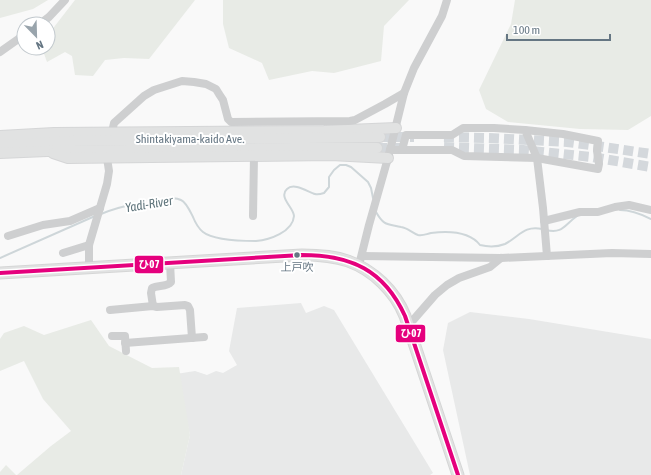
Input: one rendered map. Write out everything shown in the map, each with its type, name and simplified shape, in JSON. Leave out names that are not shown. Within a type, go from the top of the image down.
[{"type":"highway","points":[[0,274],[302,255],[334,257],[349,261],[360,261],[391,292],[400,306],[458,475]]},
{"type":"main road","points":[[0,136],[231,127],[324,131],[396,128]]},
{"type":"main road","name":"Shintakiyama-kaido Ave.","points":[[0,145],[71,141],[380,137]]},
{"type":"main road","name":"Shintakiyama-kaido Ave.","points":[[0,153],[47,151],[378,148]]},
{"type":"main road","points":[[47,151],[68,158],[331,156],[389,154]]},
{"type":"street","points":[[50,16],[65,0]]},
{"type":"street","points":[[448,0],[439,22],[414,68],[404,93],[360,261],[501,258],[612,253],[651,254]]},
{"type":"street","points":[[0,52],[16,41]]},
{"type":"street","points":[[112,132],[114,123],[144,96],[154,90],[182,81],[206,84],[216,89],[222,100],[231,127],[350,121],[355,120],[404,93]]},
{"type":"street","points":[[389,154],[402,150],[452,150],[464,156],[537,158],[598,169],[600,164],[597,151],[598,141],[562,134],[525,130],[463,128],[452,135],[406,135],[402,150]]},
{"type":"street","points":[[525,130],[537,158],[544,221],[546,256]]},
{"type":"street","points":[[254,156],[254,216]]},
{"type":"street","points":[[89,268],[89,245],[107,184],[109,171],[107,158]]},
{"type":"street","points":[[544,221],[580,212],[598,212],[629,205],[651,210]]},
{"type":"street","points":[[8,236],[43,225],[70,221],[100,209]]},
{"type":"street","points":[[62,253],[89,245]]},
{"type":"street","points":[[408,326],[435,295],[447,284],[490,266],[501,258]]},
{"type":"street","points":[[152,306],[152,288],[168,285],[172,282],[170,263]]},
{"type":"street","points":[[110,310],[152,306],[188,306],[190,310],[192,338]]},
{"type":"street","points":[[112,336],[125,336],[126,347],[204,337]]},
{"type":"shaded area","points":[[0,0],[48,0],[33,9],[0,18]]},
{"type":"shaded area","points":[[75,0],[195,0],[149,59],[124,58],[105,60],[93,76],[75,75],[72,56],[65,52],[47,62],[45,56],[56,56],[56,25]]},
{"type":"shaded area","points":[[223,0],[409,0],[384,26],[381,61],[334,73],[312,71],[269,80],[262,63],[229,48],[223,24]]},
{"type":"shaded area","points":[[515,0],[651,0],[651,116],[628,130],[580,129],[508,122],[486,109],[479,90],[511,24]]},
{"type":"shaded area","points":[[301,303],[306,313],[324,306],[334,310],[433,473],[430,475],[181,475],[190,435],[176,374],[195,371],[207,375],[216,371],[223,373],[237,365],[229,351],[237,308]]},
{"type":"shaded area","points":[[470,312],[529,319],[651,339],[651,475],[470,475],[443,350],[448,323]]},
{"type":"shaded area","points":[[91,320],[109,346],[152,368],[179,367],[190,435],[181,475],[17,475],[71,431],[43,399],[24,361],[0,371],[0,339],[4,333],[24,326],[44,335]]},
{"type":"shaded area","points":[[6,465],[16,475],[0,475],[0,472]]},
{"type":"waterway","name":"Yadi-River","points":[[101,214],[114,209],[136,204],[149,204],[174,198],[185,203],[198,227],[208,235],[228,240],[256,241],[280,234],[293,222],[294,216],[284,195],[287,189],[290,187],[297,187],[316,194],[324,193],[329,187],[329,177],[340,165],[351,167],[368,182],[373,198]]},
{"type":"waterway","name":"Yadi-River","points":[[620,210],[643,215],[651,219]]},
{"type":"waterway","name":"Yadi-River","points":[[376,212],[381,220],[386,224],[408,229],[418,235],[437,232],[451,232],[470,237],[480,245],[486,246],[505,244],[526,230],[536,228],[542,229]]},
{"type":"waterway","name":"Yadi-River","points":[[0,258],[95,216]]},
{"type":"waterway","name":"Yadi-River","points":[[546,230],[560,230],[577,216]]},
{"type":"tunnel","points":[[380,137],[414,137]]},
{"type":"tunnel","points":[[444,137],[567,142],[651,154]]},
{"type":"tunnel","points":[[444,147],[523,150],[592,157],[651,167]]},
{"type":"tunnel","points":[[377,148],[400,148]]},
{"type":"transit line","name":"ひ07","points":[[0,273],[302,255],[336,258],[351,262],[376,276],[397,300],[405,316],[458,475]]},
{"type":"place","name":"上戸吹","points":[[297,255]]}]
